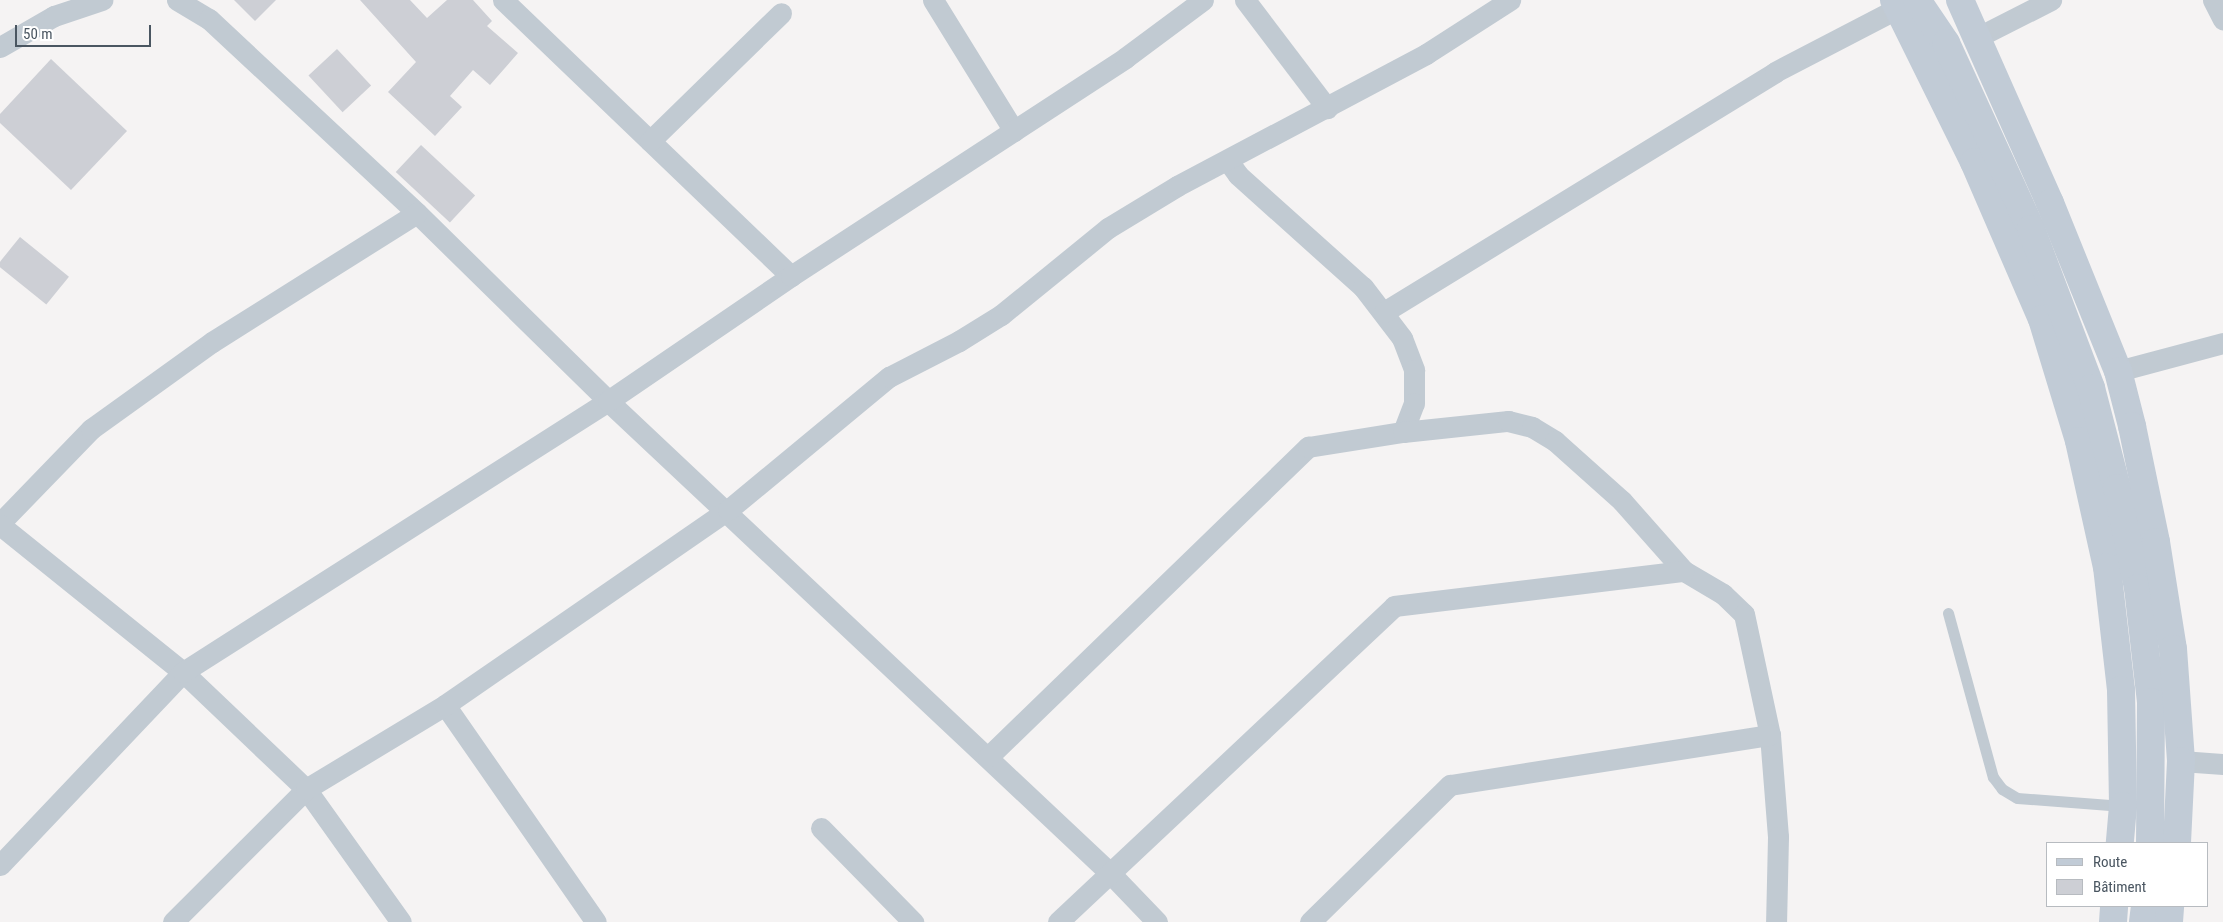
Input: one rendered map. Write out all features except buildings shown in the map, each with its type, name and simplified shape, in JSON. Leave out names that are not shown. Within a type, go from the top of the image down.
[{"type":"main road","points":[[1937,0],[1946,43],[2031,229],[2093,397],[2118,488],[2138,588],[2151,702],[2153,808],[2150,842]]},
{"type":"main road","points":[[1960,0],[2050,203],[2118,371],[2156,542],[2173,649],[2181,761],[2177,842]]},
{"type":"main road","points":[[1903,3],[1946,43]]},
{"type":"main road","points":[[1903,3],[2042,319],[2079,441],[2108,567],[2121,690],[2123,806],[2120,842]]},
{"type":"main road","points":[[2113,922],[2114,907]]},
{"type":"main road","points":[[2143,922],[2145,907]]},
{"type":"main road","points":[[2168,922],[2170,907]]},
{"type":"street","points":[[0,47],[54,16],[102,0]]},
{"type":"street","points":[[177,0],[209,19],[417,213],[608,401],[728,510],[1110,873],[1157,922]]},
{"type":"street","points":[[503,0],[791,276]]},
{"type":"street","points":[[933,0],[1014,130]]},
{"type":"street","points":[[0,865],[184,672],[608,401],[791,276],[1125,58],[1203,0]]},
{"type":"street","points":[[1245,0],[1327,108]]},
{"type":"street","points":[[184,918],[306,788],[445,705],[728,510],[889,378],[958,341],[1001,315],[1108,228],[1177,186],[1228,161],[1426,54],[1510,0]]},
{"type":"street","points":[[1978,37],[2051,0]]},
{"type":"street","points":[[2213,0],[2223,20]]},
{"type":"street","points":[[1384,312],[1775,72],[1903,3]]},
{"type":"street","points":[[650,140],[781,13]]},
{"type":"street","points":[[1228,161],[1238,175],[1336,260],[1384,312],[1402,338],[1414,370],[1414,403],[1403,432]]},
{"type":"street","points":[[402,922],[306,788],[184,672],[0,524],[91,429],[212,342],[417,213]]},
{"type":"street","points":[[2118,371],[2223,344]]},
{"type":"street","points":[[988,757],[1308,447],[1403,432],[1508,421],[1532,428],[1555,440],[1622,501],[1684,571],[1723,594],[1744,614],[1770,735],[1778,838],[1776,922]]},
{"type":"street","points":[[1058,922],[1394,606],[1684,571]]},
{"type":"street","points":[[445,705],[596,922]]},
{"type":"street","points":[[1310,922],[1450,786],[1770,735]]},
{"type":"street","points":[[2181,761],[2223,764]]},
{"type":"street","points":[[821,828],[913,922]]},
{"type":"lane","points":[[1948,613],[1993,777],[2002,789],[2017,798],[2153,808]]}]
